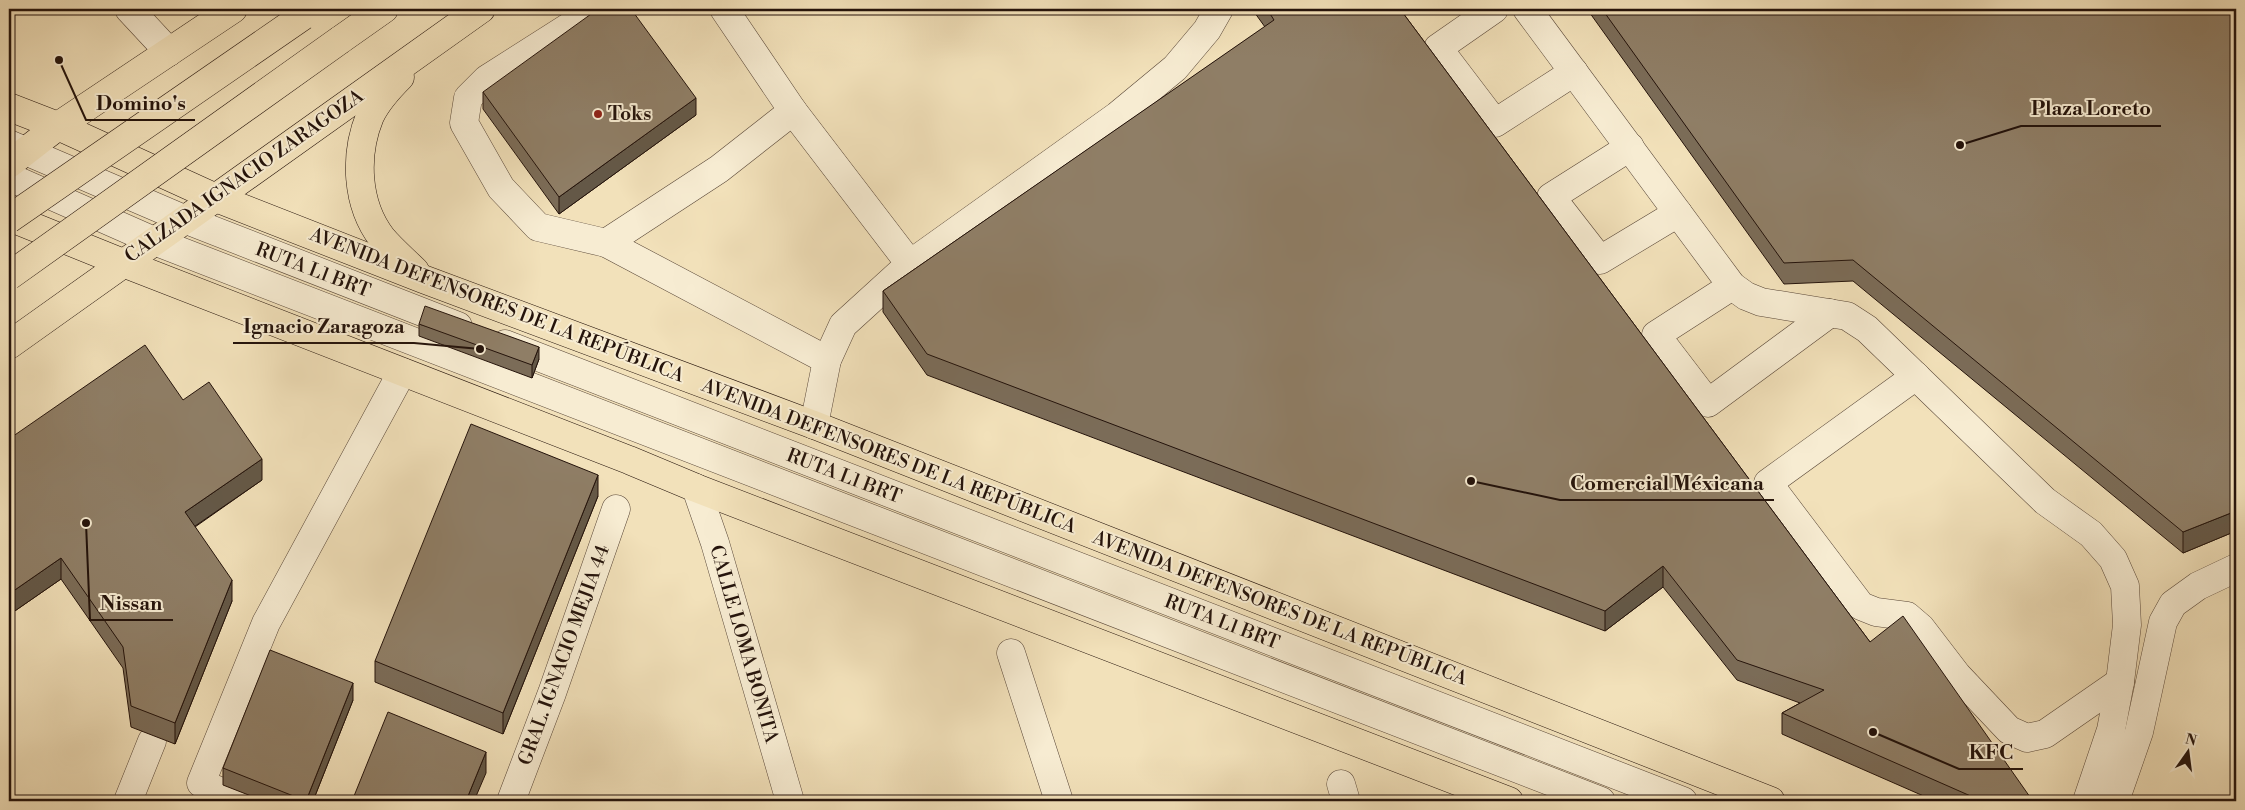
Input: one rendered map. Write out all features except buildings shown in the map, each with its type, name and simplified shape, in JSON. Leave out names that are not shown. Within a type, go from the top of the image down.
[{"type":"main road","points":[[14,153],[58,126],[233,9]]},
{"type":"main road","points":[[9,218],[312,9]]},
{"type":"main road","points":[[9,276],[384,9]]},
{"type":"main road","name":"CALZADA IGNACIO ZARAGOZA","points":[[9,345],[439,37],[481,9]]},
{"type":"main road","points":[[423,279],[382,237],[367,210],[360,183],[360,149],[370,116],[384,93],[439,37]]},
{"type":"main road","name":"AVENIDA DEFENSORES DE LA REPÚBLICA","points":[[9,107],[58,126],[216,198],[423,279],[814,425],[1770,801]]},
{"type":"main road","points":[[9,218],[629,460],[696,488],[1509,801]]},
{"type":"street","points":[[129,9],[169,52]]},
{"type":"street","points":[[597,9],[487,79],[468,98],[464,123],[501,188],[538,227],[606,243],[827,360]]},
{"type":"street","points":[[724,9],[793,111],[910,264]]},
{"type":"street","points":[[814,425],[827,360],[843,325],[910,264],[1117,116],[1175,68],[1207,30],[1219,9]]},
{"type":"street","points":[[1494,9],[1438,48],[1495,123],[1574,72]]},
{"type":"street","points":[[1527,9],[1732,286],[1746,296],[1761,302],[1847,316],[1867,329],[2045,501],[2091,534],[2112,559],[2125,586],[2127,625],[2120,682],[2111,730],[2086,801]]},
{"type":"street","points":[[606,243],[719,169],[793,111]]},
{"type":"street","points":[[1630,147],[1551,197],[1600,260],[1678,213]]},
{"type":"street","name":"RUTA L1 BRT","points":[[14,153],[1683,801]]},
{"type":"street","name":"RUTA L1 BRT","points":[[9,177],[154,240],[1601,801]]},
{"type":"street","points":[[1732,286],[1656,335],[1708,403],[1830,313]]},
{"type":"street","points":[[242,801],[201,783],[266,623],[402,372]]},
{"type":"street","points":[[1916,376],[1768,483],[1861,606],[1876,612],[1907,616],[1921,628],[1957,675],[2009,730],[2027,738],[2045,734],[2120,682]]},
{"type":"street","name":"CALLE LOMA BONITA","points":[[696,488],[715,543],[790,801]]},
{"type":"street","name":"GRAL. IGNACIO MEJIA 44","points":[[511,801],[552,694],[616,509]]},
{"type":"street","points":[[2115,801],[2139,732],[2163,622],[2173,604],[2198,586],[2236,568]]},
{"type":"street","points":[[1011,653],[1059,801]]},
{"type":"street","points":[[128,801],[152,741]]},
{"type":"place","name":"Domino's","points":[[59,60]]},
{"type":"place","name":"Toks","points":[[598,114]]},
{"type":"place","name":"Plaza Loreto","points":[[1960,145]]},
{"type":"place","name":"Ignacio Zaragoza","points":[[480,349]]},
{"type":"place","name":"Comercial Méxicana","points":[[1471,481]]},
{"type":"place","name":"Nissan","points":[[86,523]]},
{"type":"place","name":"KFC","points":[[1873,732]]}]
